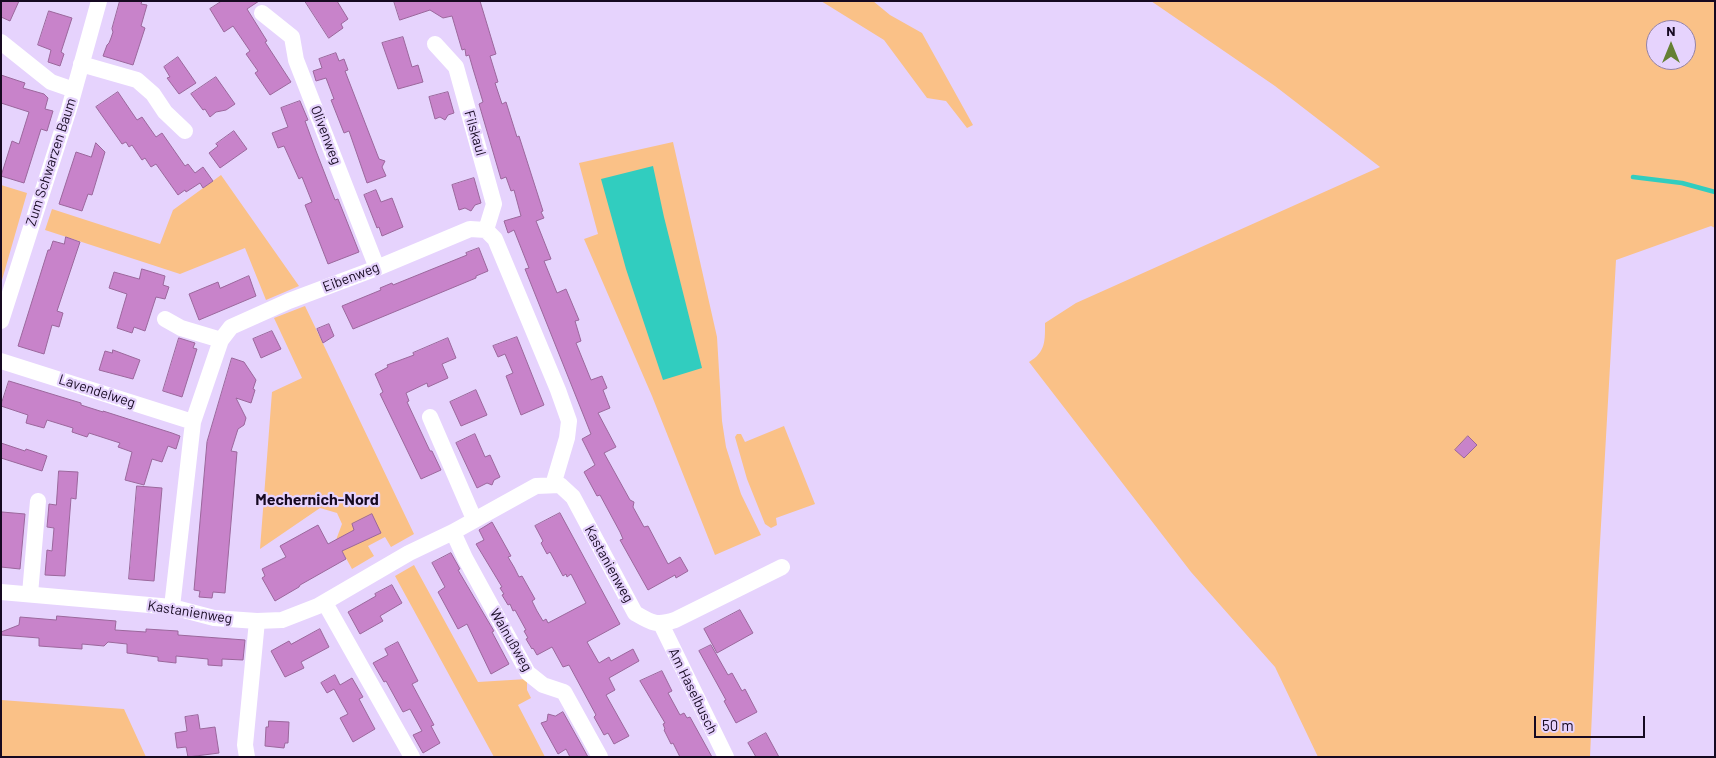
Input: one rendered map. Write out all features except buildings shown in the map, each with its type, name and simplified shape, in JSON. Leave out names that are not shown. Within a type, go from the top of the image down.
[{"type":"street","name":"Zum Schwarzen Baum","points":[[1,322],[74,90],[99,1]]},
{"type":"street","name":"Olivenweg","points":[[262,13],[292,37],[296,60],[378,268]]},
{"type":"street","points":[[1,42],[51,82],[74,90]]},
{"type":"street","name":"Filskaul","points":[[435,44],[456,67],[494,204],[486,230]]},
{"type":"street","points":[[81,64],[137,80],[153,94],[165,112],[185,131]]},
{"type":"street","name":"Eibenweg","points":[[172,607],[192,422],[221,340],[231,327],[289,301],[378,268],[470,229],[486,230]]},
{"type":"street","points":[[486,230],[495,239],[558,390],[568,421],[567,438],[553,485]]},
{"type":"street","points":[[165,319],[181,328],[221,340]]},
{"type":"street","name":"Lavendelweg","points":[[1,360],[192,422]]},
{"type":"street","points":[[430,418],[474,519]]},
{"type":"street","name":"Kastanienweg","points":[[3,591],[172,607],[214,618],[257,621],[282,620],[325,603],[409,553],[453,532],[536,486],[560,485],[573,497],[635,613],[650,622],[661,624]]},
{"type":"street","points":[[30,594],[38,501]]},
{"type":"street","name":"Walnußweg","points":[[453,532],[465,558],[528,673],[543,685],[564,692],[600,757]]},
{"type":"street","points":[[661,624],[675,620],[782,567]]},
{"type":"street","points":[[325,603],[412,757]]},
{"type":"street","points":[[247,757],[245,745],[257,621]]},
{"type":"street","name":"Am Haselbusch","points":[[661,624],[726,757]]},
{"type":"shaded area","points":[[821,1],[873,1],[890,15],[922,33],[973,125],[967,128],[946,101],[927,98],[884,40]]},
{"type":"shaded area","points":[[1151,1],[1715,1],[1715,228],[1711,226],[1616,260],[1590,757],[1318,757],[1275,667],[1191,572],[1029,362],[1042,350],[1045,323],[1076,303],[1380,167],[1275,86]]},
{"type":"shaded area","points":[[673,142],[717,337],[722,421],[726,447],[741,494],[761,535],[715,555],[652,396],[584,239],[598,234],[579,163]]},
{"type":"shaded area","points":[[653,166],[702,368],[663,380],[626,269],[601,179]]},
{"type":"shaded area","points":[[221,175],[299,286],[266,300],[245,248],[180,274],[45,230],[52,209],[160,244],[173,210]]},
{"type":"shaded area","points":[[1,185],[27,193],[2,280],[1,279]]},
{"type":"shaded area","points":[[305,306],[414,534],[391,547],[385,537],[368,546],[374,556],[352,569],[336,540],[342,524],[337,513],[320,508],[260,549],[272,392],[302,378],[274,318]]},
{"type":"shaded area","points":[[784,426],[815,504],[776,518],[777,525],[771,528],[765,524],[747,479],[735,437],[737,434],[741,434],[745,442]]},
{"type":"shaded area","points":[[414,565],[478,682],[527,679],[527,690],[531,698],[518,705],[545,757],[494,757],[395,576]]},
{"type":"shaded area","points":[[1,700],[124,709],[146,757],[1,757]]},
{"type":"waterway","points":[[1633,177],[1682,183],[1715,192]]},
{"type":"district","name":"Mechernich-Nord","points":[[317,500]]}]
